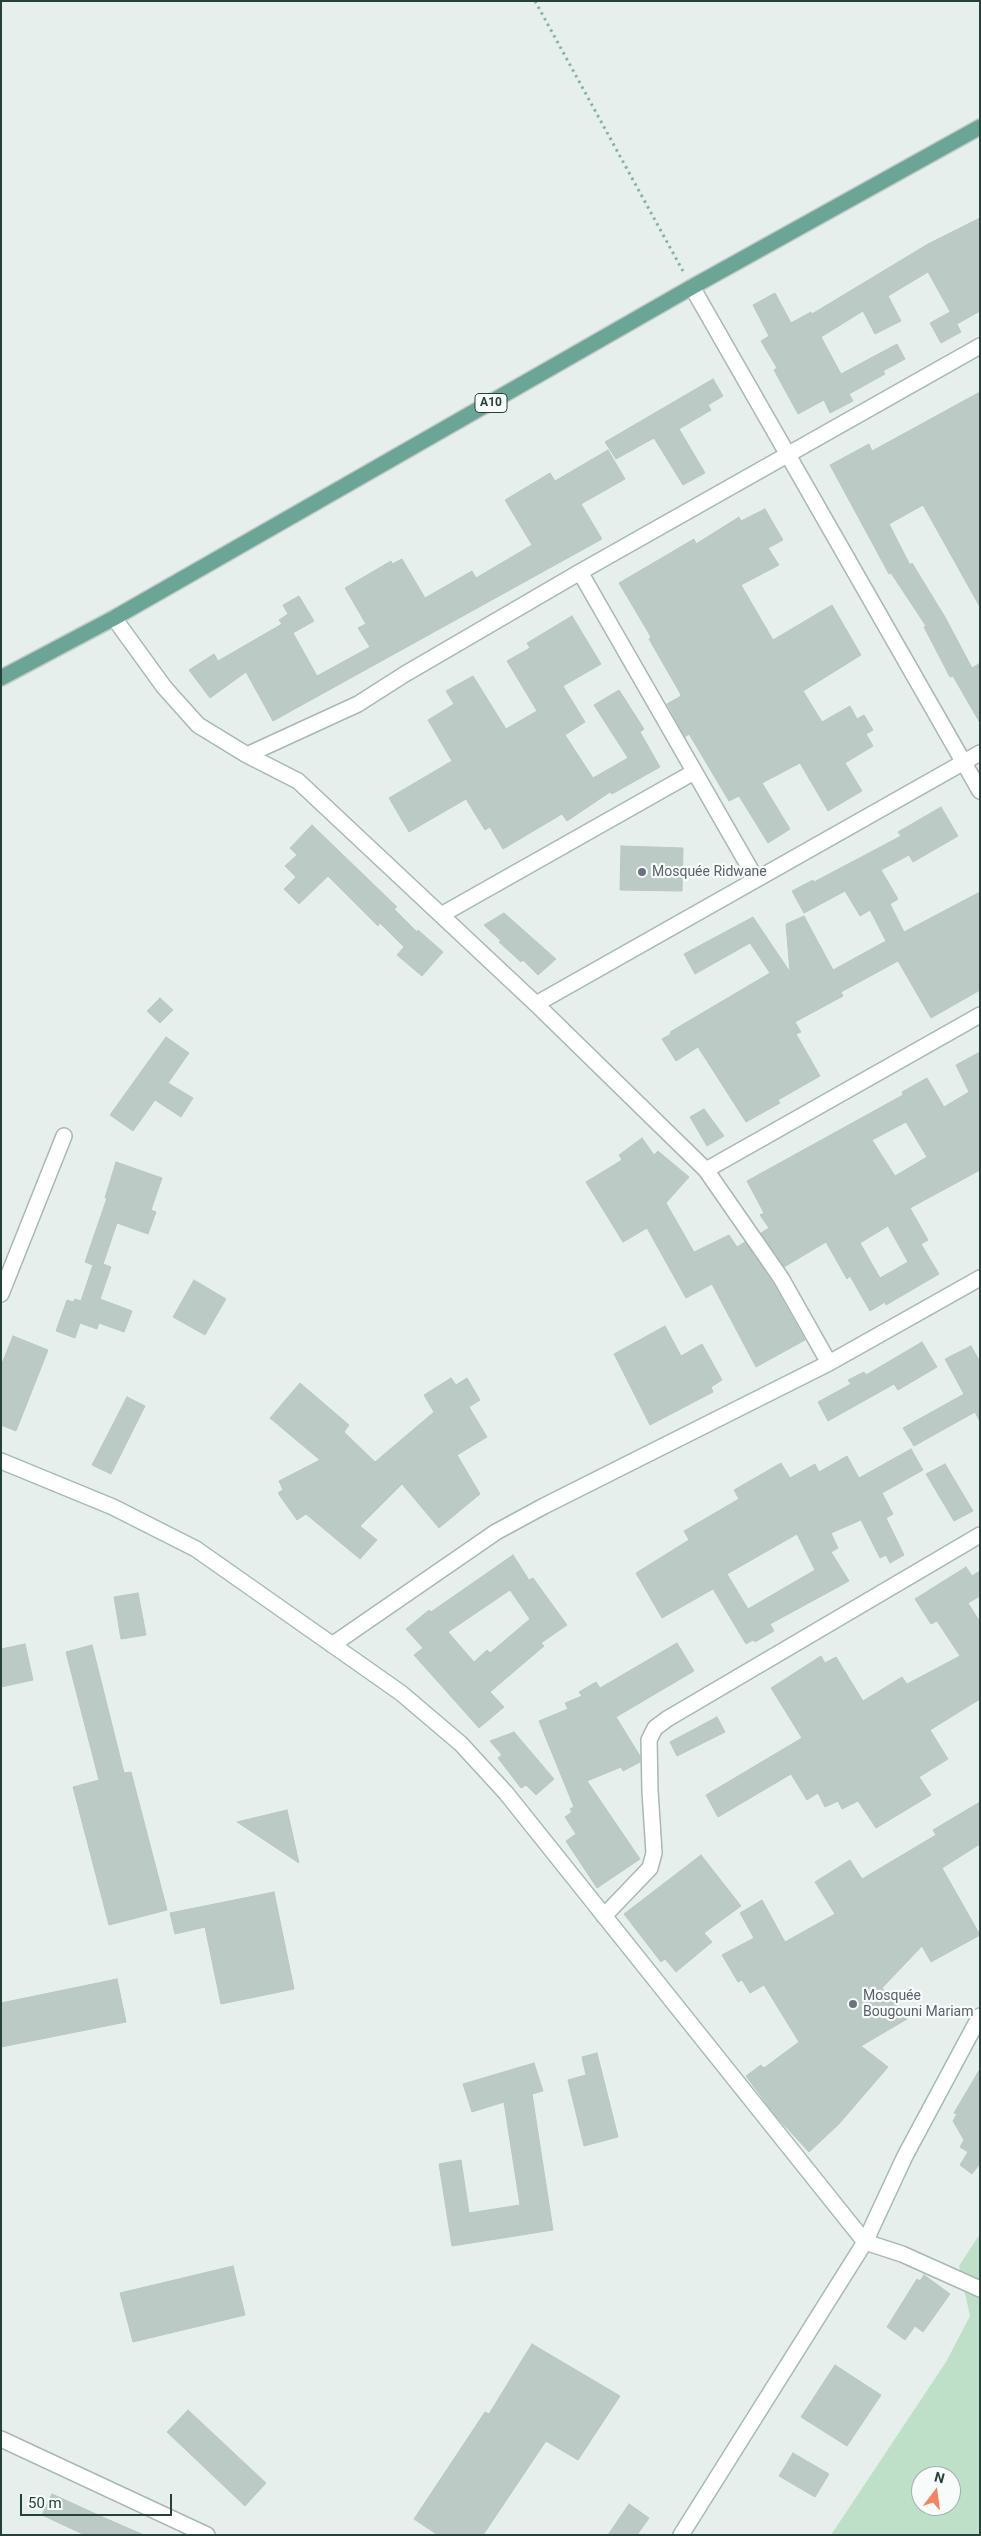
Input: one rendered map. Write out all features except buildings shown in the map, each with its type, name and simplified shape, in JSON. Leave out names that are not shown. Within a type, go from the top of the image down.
[{"type":"main road","name":"A10","points":[[1,678],[114,618],[692,287],[980,128]]},
{"type":"street","points":[[692,287],[980,791]]},
{"type":"street","points":[[247,755],[358,704],[404,674],[580,572],[980,346]]},
{"type":"street","points":[[580,572],[756,879]]},
{"type":"street","points":[[114,618],[164,687],[198,725],[247,755],[298,781],[536,1004],[706,1170],[781,1278],[830,1363]]},
{"type":"street","points":[[536,1004],[980,753]]},
{"type":"street","points":[[442,915],[694,772]]},
{"type":"street","points":[[706,1170],[980,1014]]},
{"type":"street","points":[[1,1294],[64,1136]]},
{"type":"street","points":[[332,1645],[496,1532],[544,1506],[830,1363],[980,1278]]},
{"type":"street","points":[[1,1461],[113,1507],[196,1549],[402,1693],[461,1744],[506,1793],[865,2242],[902,2254],[980,2289]]},
{"type":"street","points":[[604,1916],[650,1868],[654,1853],[649,1740],[655,1728],[675,1714],[980,1535]]},
{"type":"street","points":[[681,2535],[865,2242],[905,2156],[980,2016]]},
{"type":"street","points":[[1,2439],[206,2535]]},
{"type":"path","points":[[535,1],[692,287]]},
{"type":"green space","points":[[980,2234],[980,2535],[831,2535],[946,2362],[970,2316],[959,2266]]},
{"type":"place","name":"Mosquée Ridwane","points":[[642,872]]},
{"type":"place","name":"Mosquée Bougouni Mariam","points":[[853,2004]]}]
